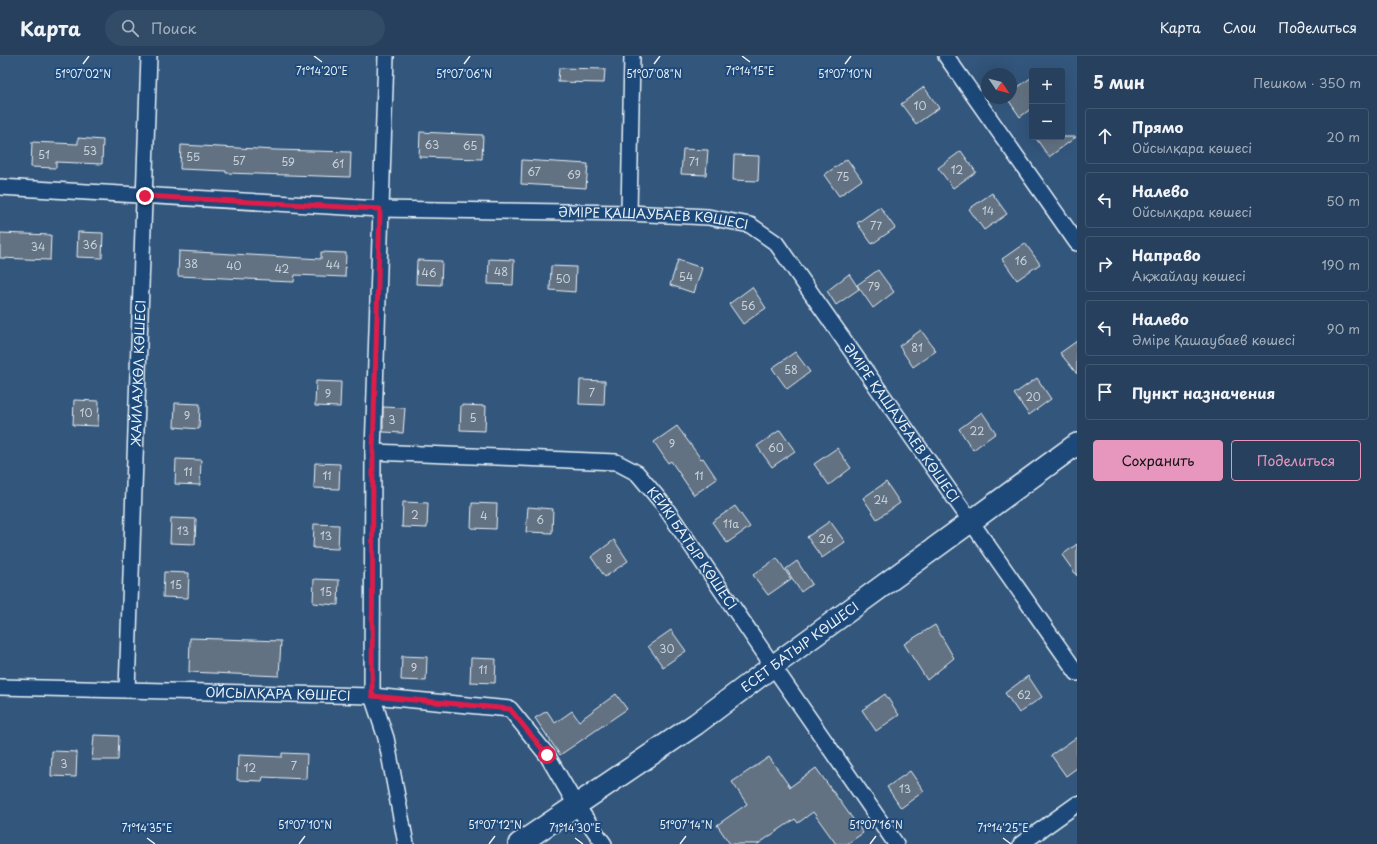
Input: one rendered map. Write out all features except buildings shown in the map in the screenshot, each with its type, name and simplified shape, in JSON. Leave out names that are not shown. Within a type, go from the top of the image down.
[{"type":"street","name":"ЖАЙЛАУКӨЛ КӨШЕСІ","points":[[127,690],[149,56]]},
{"type":"street","points":[[386,56],[373,452],[372,696],[386,738],[406,844]]},
{"type":"street","points":[[629,213],[632,56]]},
{"type":"street","points":[[946,56],[1077,243]]},
{"type":"street","name":"ӘМІРЕ ҚАШАУБАЕВ КӨШЕСІ","points":[[0,187],[380,209],[629,213],[708,217],[750,225],[776,243],[1077,673]]},
{"type":"street","name":"ЕСЕТ БАТЫР КӨШЕСІ","points":[[519,844],[696,724],[1077,444]]},
{"type":"street","name":"КЕЙКІ БАТЫР КӨШЕСІ","points":[[373,452],[616,462],[637,472],[663,504],[896,844]]},
{"type":"street","name":"ОЙСЫЛҚАРА КӨШЕСІ","points":[[0,687],[372,696],[510,709],[547,755],[576,805],[604,844]]},
{"type":"street","points":[[1021,844],[1077,804]]},
{"type":"route","points":[[145,196],[380,209],[373,452],[372,696],[510,709],[547,755]]}]
